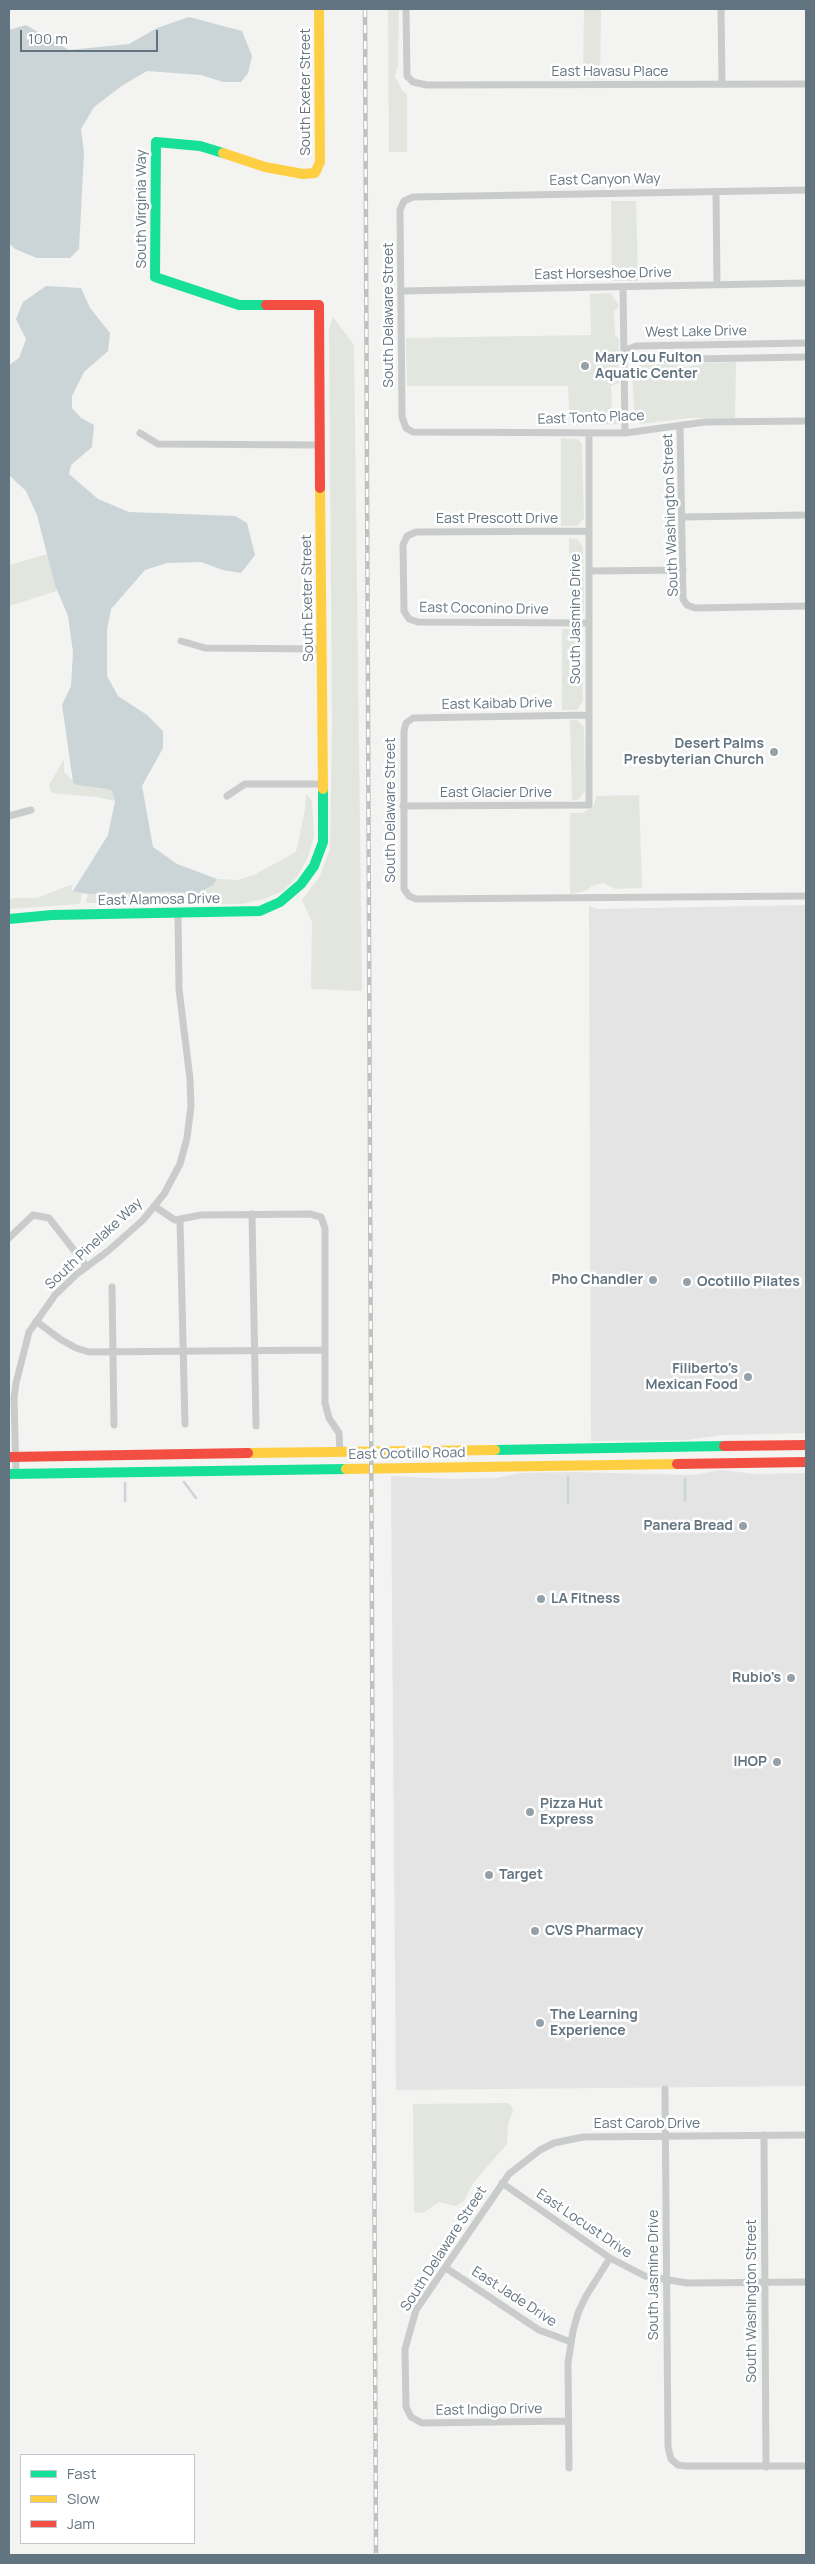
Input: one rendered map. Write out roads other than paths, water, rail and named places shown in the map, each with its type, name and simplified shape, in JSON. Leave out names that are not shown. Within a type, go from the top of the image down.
[{"type":"main road","name":"South Exeter Street","points":[[156,142],[200,146],[265,167],[302,174],[315,173],[320,162],[319,9]]},
{"type":"main road","name":"South Virginia Way","points":[[156,142],[155,277],[239,305],[319,305]]},
{"type":"main road","name":"South Exeter Street","points":[[301,884],[314,866],[323,842],[319,305]]},
{"type":"main road","name":"East Alamosa Drive","points":[[9,919],[52,915],[260,911],[280,902],[301,884]]},
{"type":"main road","name":"East Ocotillo Road","points":[[12,1457],[806,1445]]},
{"type":"main road","points":[[706,1447],[707,1464]]},
{"type":"main road","name":"East Ocotillo Road","points":[[12,1474],[806,1462]]},
{"type":"street","name":"East Havasu Place","points":[[406,9],[407,76],[413,82],[427,85],[806,84]]},
{"type":"street","points":[[721,9],[722,84]]},
{"type":"street","name":"East Canyon Way","points":[[404,201],[413,197],[806,190]]},
{"type":"street","points":[[716,192],[717,284]]},
{"type":"street","name":"South Delaware Street","points":[[404,201],[400,210],[402,417],[406,428]]},
{"type":"street","name":"East Horseshoe Drive","points":[[401,291],[806,282]]},
{"type":"street","points":[[624,287],[625,433]]},
{"type":"street","name":"West Lake Drive","points":[[624,351],[636,346],[806,343]]},
{"type":"street","points":[[685,345],[686,359]]},
{"type":"street","name":"West Lake Drive","points":[[624,351],[636,360],[806,357]]},
{"type":"street","name":"East Tonto Place","points":[[406,428],[413,432],[625,433],[705,422],[806,421]]},
{"type":"street","name":"South Washington Street","points":[[680,425],[683,570],[686,605],[696,608],[806,606]]},
{"type":"street","points":[[140,433],[158,444],[319,445]]},
{"type":"street","name":"South Jasmine Drive","points":[[589,433],[589,805]]},
{"type":"street","points":[[682,517],[806,515]]},
{"type":"street","name":"East Prescott Drive","points":[[409,619],[404,611],[403,545],[406,536],[416,532],[588,531]]},
{"type":"street","points":[[589,571],[683,570]]},
{"type":"street","name":"East Coconino Drive","points":[[409,619],[418,622],[589,623]]},
{"type":"street","points":[[181,641],[205,648],[322,649]]},
{"type":"street","name":"East Kaibab Drive","points":[[406,723],[413,718],[589,715]]},
{"type":"street","name":"South Delaware Street","points":[[406,723],[404,731],[403,806],[404,889],[409,896],[416,899],[806,896]]},
{"type":"street","points":[[227,796],[245,784],[323,784]]},
{"type":"street","name":"East Glacier Drive","points":[[403,806],[589,805]]},
{"type":"street","points":[[9,816],[31,810]]},
{"type":"street","name":"South Pinelake Way","points":[[12,1474],[16,1382],[29,1332],[55,1295],[88,1266],[108,1252],[143,1220],[164,1194],[180,1164],[187,1138],[191,1106],[190,1079],[180,989],[178,914]]},
{"type":"street","points":[[154,1206],[172,1220],[200,1215],[252,1214],[316,1214],[323,1220],[326,1410],[339,1433],[340,1453]]},
{"type":"street","points":[[252,1214],[256,1426]]},
{"type":"street","points":[[9,1238],[33,1215],[49,1218],[88,1266]]},
{"type":"street","points":[[180,1220],[185,1424]]},
{"type":"street","points":[[112,1287],[114,1425]]},
{"type":"street","points":[[36,1321],[76,1348],[89,1352],[325,1350]]},
{"type":"street","name":"South Jasmine Drive","points":[[665,2089],[668,2448],[671,2459],[678,2465],[766,2467]]},
{"type":"street","name":"South Washington Street","points":[[764,2135],[766,2467]]},
{"type":"street","name":"East Carob Drive","points":[[502,2183],[528,2157],[554,2143],[583,2137],[806,2135]]},
{"type":"street","name":"South Delaware Street","points":[[412,2417],[406,2406],[405,2348],[416,2310],[502,2183]]},
{"type":"street","name":"East Locust Drive","points":[[502,2183],[610,2258],[646,2276],[666,2281],[687,2283],[806,2282]]},
{"type":"street","points":[[569,2468],[568,2363],[571,2342],[578,2313],[610,2258]]},
{"type":"street","name":"East Jade Drive","points":[[446,2268],[539,2330],[571,2342]]},
{"type":"street","name":"East Indigo Drive","points":[[412,2417],[422,2423],[568,2421]]},
{"type":"street","points":[[766,2467],[806,2466]]},
{"type":"waterway","points":[[568,1477],[568,1503]]},
{"type":"waterway","points":[[685,1479],[685,1500]]},
{"type":"waterway","points":[[184,1482],[196,1498]]},
{"type":"waterway","points":[[125,1483],[125,1501]]},
{"type":"railway","points":[[365,9],[376,2555]]},
{"type":"place","name":"Mary Lou Fulton Aquatic Center","points":[[585,366]]},
{"type":"place","name":"Desert Palms Presbyterian Church","points":[[774,752]]},
{"type":"place","name":"Pho Chandler","points":[[653,1280]]},
{"type":"place","name":"Ocotillo Pilates","points":[[687,1282]]},
{"type":"place","name":"Filiberto's Mexican Food","points":[[748,1377]]},
{"type":"place","name":"Panera Bread","points":[[743,1526]]},
{"type":"place","name":"LA Fitness","points":[[541,1599]]},
{"type":"place","name":"Rubio's","points":[[791,1678]]},
{"type":"place","name":"IHOP","points":[[777,1762]]},
{"type":"place","name":"Pizza Hut Express","points":[[530,1812]]},
{"type":"place","name":"Target","points":[[489,1875]]},
{"type":"place","name":"CVS Pharmacy","points":[[535,1931]]},
{"type":"place","name":"The Learning Experience","points":[[540,2023]]}]
